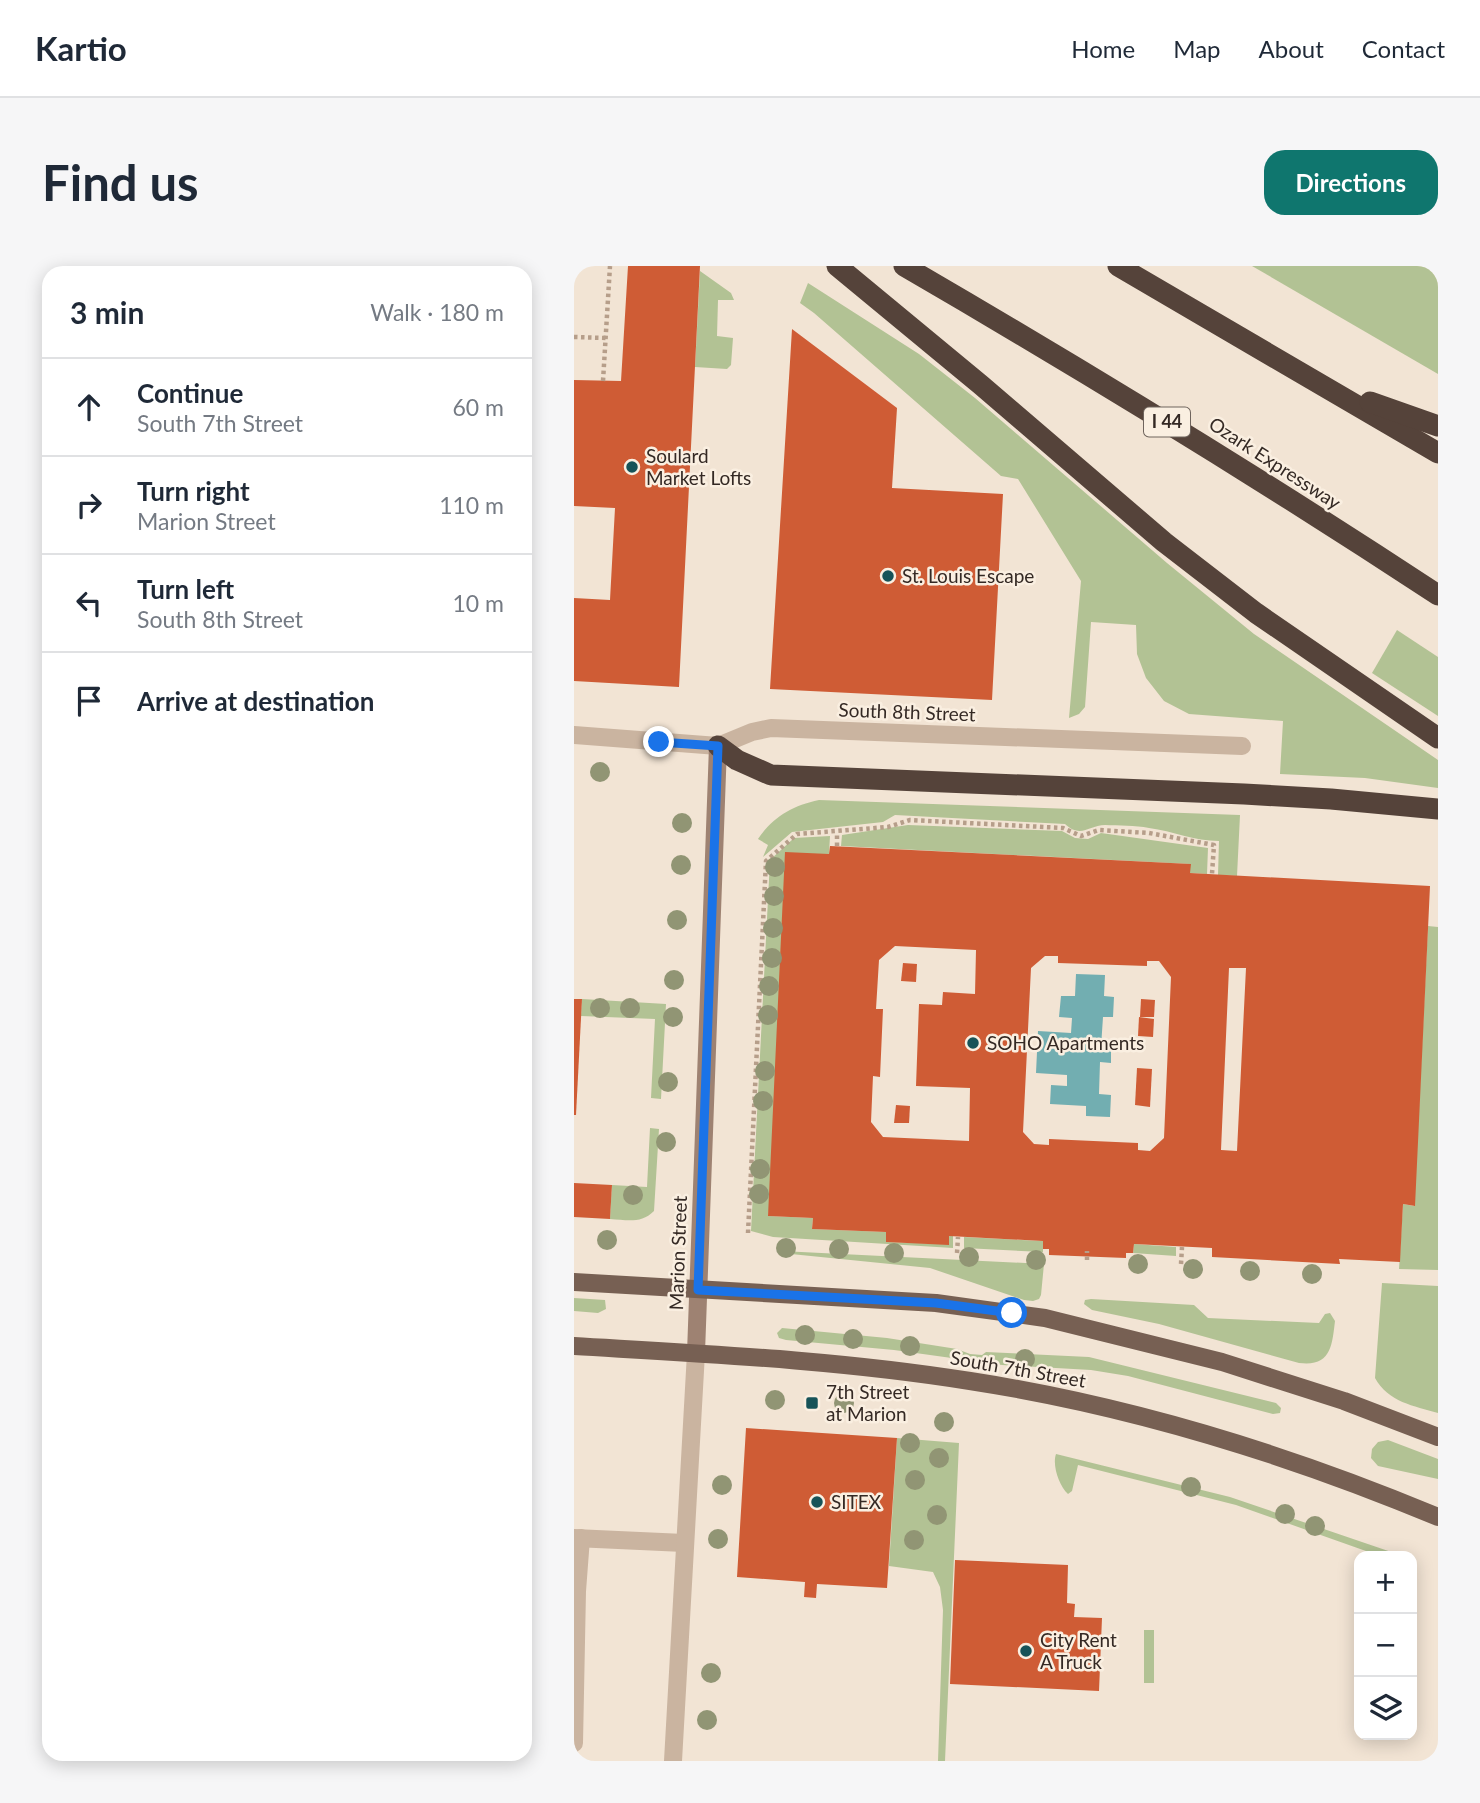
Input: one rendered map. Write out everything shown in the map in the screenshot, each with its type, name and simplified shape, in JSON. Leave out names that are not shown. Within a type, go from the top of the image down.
[{"type":"highway","points":[[837,266],[1164,542],[1256,612],[1438,738]]},
{"type":"highway","name":"Ozark Expressway","points":[[904,266],[1142,406],[1432,590]]},
{"type":"highway","points":[[1118,266],[1438,453]]},
{"type":"highway","points":[[1337,393],[1438,426]]},
{"type":"highway","points":[[718,746],[737,760],[771,775],[1244,794],[1438,809]]},
{"type":"main road","points":[[574,1282],[936,1303],[1045,1318],[1222,1362],[1344,1401],[1438,1437]]},
{"type":"main road","name":"South 7th Street","points":[[574,1346],[788,1359],[909,1372],[1075,1400],[1147,1417],[1290,1459],[1438,1517]]},
{"type":"street","name":"South 8th Street","points":[[574,736],[718,746],[752,732],[771,728],[1242,746]]},
{"type":"street","name":"Marion Street","points":[[673,1761],[696,1353],[718,746]]},
{"type":"street","points":[[574,1743],[578,1538],[684,1544]]},
{"type":"path","points":[[603,381],[610,266]]},
{"type":"path","points":[[574,337],[606,338]]},
{"type":"path","points":[[748,1233],[766,862],[792,837],[888,827],[910,820],[1063,828],[1081,836],[1099,830],[1149,833],[1214,845],[1212,874]]},
{"type":"path","points":[[836,846],[837,832]]},
{"type":"path","points":[[957,1253],[958,1237]]},
{"type":"path","points":[[1181,1264],[1182,1247]]},
{"type":"path","points":[[1087,1251],[1087,1260]]},
{"type":"green space","points":[[1252,266],[1438,266],[1438,374]]},
{"type":"green space","points":[[700,271],[731,293],[734,300],[718,300],[717,336],[733,338],[731,365],[727,369],[695,367]]},
{"type":"green space","points":[[808,283],[919,354],[975,398],[1254,634],[1438,760],[1438,788],[1365,778],[1280,774],[1283,721],[1189,714],[1164,701],[1146,678],[1137,654],[1136,625],[1091,622],[1085,707],[1079,714],[1069,718],[1081,581],[1018,479],[1001,476],[800,303]]},
{"type":"green space","points":[[1397,630],[1438,657],[1438,716],[1372,673]]},
{"type":"green space","points":[[819,800],[1240,815],[1237,876],[1218,875],[1219,841],[1158,829],[1105,825],[1080,831],[1065,824],[895,815],[883,822],[792,832],[763,857],[768,845],[758,839],[770,824],[800,805]]},
{"type":"green space","points":[[908,825],[1062,831],[1075,838],[1088,839],[1101,833],[1208,848],[1207,874],[1190,873],[1190,864],[841,846],[842,835]]},
{"type":"green space","points":[[830,836],[768,1216],[813,1218],[812,1229],[886,1232],[886,1242],[949,1244],[949,1236],[953,1236],[953,1248],[773,1237],[751,1231],[770,860],[794,838]]},
{"type":"green space","points":[[1428,926],[1438,927],[1438,1270],[1399,1269],[1403,1204],[1414,1206]]},
{"type":"green space","points":[[582,999],[666,1004],[661,1099],[651,1098],[655,1019],[581,1016]]},
{"type":"green space","points":[[650,1128],[659,1129],[654,1211],[639,1220],[610,1219],[612,1185],[647,1187]]},
{"type":"green space","points":[[964,1237],[1043,1241],[1043,1252],[964,1248]]},
{"type":"green space","points":[[1134,1244],[1176,1247],[1176,1256],[1133,1253]]},
{"type":"green space","points":[[781,1251],[1044,1264],[1041,1295],[1033,1301],[1024,1300],[930,1268]]},
{"type":"green space","points":[[1382,1283],[1438,1286],[1438,1413],[1394,1398],[1375,1378]]},
{"type":"green space","points":[[574,1298],[605,1300],[606,1309],[598,1313],[574,1311]]},
{"type":"green space","points":[[1085,1300],[1194,1305],[1208,1318],[1319,1323],[1325,1314],[1330,1313],[1335,1321],[1333,1339],[1324,1358],[1318,1362],[1299,1363],[1159,1324],[1092,1310],[1084,1304]]},
{"type":"green space","points":[[782,1328],[887,1338],[957,1349],[970,1354],[982,1355],[986,1352],[1089,1357],[1276,1403],[1281,1408],[1280,1413],[1273,1414],[1128,1376],[1091,1370],[1002,1365],[894,1350],[786,1340],[779,1338],[777,1333]]},
{"type":"green space","points":[[897,1438],[959,1443],[945,1761],[938,1761],[943,1610],[940,1587],[933,1572],[889,1566]]},
{"type":"green space","points":[[1388,1440],[1438,1459],[1438,1479],[1378,1466],[1371,1458],[1372,1449],[1378,1442]]},
{"type":"green space","points":[[1056,1454],[1230,1497],[1388,1551],[1366,1551],[1236,1505],[1078,1465],[1072,1491],[1068,1494],[1057,1475]]},
{"type":"green space","points":[[1144,1630],[1154,1630],[1154,1683],[1144,1683]]},
{"type":"water","points":[[1076,974],[1105,975],[1104,996],[1114,997],[1113,1017],[1103,1017],[1101,1047],[1111,1048],[1111,1063],[1100,1062],[1099,1094],[1111,1095],[1110,1117],[1086,1116],[1086,1106],[1050,1104],[1051,1085],[1067,1086],[1067,1075],[1036,1073],[1038,1031],[1071,1033],[1072,1018],[1059,1017],[1061,996],[1075,996]]},
{"type":"building","name":"Soulard Market Lofts","points":[[628,266],[700,266],[679,687],[574,681],[574,598],[610,600],[615,508],[574,506],[574,380],[621,381]]},
{"type":"building","name":"St. Louis Escape","points":[[792,329],[897,408],[892,488],[1003,494],[992,700],[770,689]]},
{"type":"building","name":"SOHO Apartments","points":[[830,846],[1191,864],[1190,873],[1430,886],[1415,1206],[1403,1204],[1400,1262],[1339,1259],[1340,1264],[1212,1257],[1212,1248],[1134,1244],[1133,1253],[1126,1253],[1126,1258],[1049,1255],[1049,1249],[1043,1249],[1043,1241],[949,1236],[949,1245],[886,1242],[886,1232],[812,1229],[813,1218],[768,1216],[785,852],[829,854]],"holes":[[[895,946],[976,950],[975,994],[943,992],[942,1005],[919,1004],[916,1086],[970,1088],[969,1141],[883,1137],[871,1122],[873,1076],[880,1077],[883,1009],[876,1009],[879,960]],[[1045,956],[1058,956],[1058,963],[1147,966],[1147,961],[1159,961],[1171,977],[1164,1138],[1150,1151],[1138,1150],[1138,1143],[1049,1139],[1049,1145],[1034,1144],[1023,1132],[1031,968]],[[1229,968],[1246,968],[1237,1151],[1221,1150]]]},
{"type":"building","points":[[903,963],[917,964],[916,982],[901,981]]},
{"type":"building","points":[[574,999],[582,999],[576,1115],[574,1115]]},
{"type":"building","points":[[1141,999],[1155,1000],[1154,1017],[1140,1017]]},
{"type":"building","points":[[1139,1017],[1154,1019],[1153,1037],[1138,1036]]},
{"type":"building","points":[[1137,1068],[1152,1069],[1150,1107],[1135,1105]]},
{"type":"building","points":[[896,1105],[910,1106],[909,1123],[894,1123]]},
{"type":"building","points":[[574,1183],[612,1185],[610,1219],[574,1217]]},
{"type":"building","name":"SITEX","points":[[746,1428],[897,1438],[887,1588],[817,1584],[816,1598],[804,1597],[805,1582],[737,1577]]},
{"type":"building","name":"City Rent A Truck","points":[[955,1560],[1068,1565],[1067,1603],[1075,1604],[1074,1617],[1102,1618],[1099,1691],[950,1684]]},
{"type":"place","name":"Soulard Market Lofts","points":[[632,467]]},
{"type":"place","name":"St. Louis Escape","points":[[888,576]]},
{"type":"place","name":"SOHO Apartments","points":[[973,1043]]},
{"type":"place","name":"7th Street at Marion","points":[[812,1403]]},
{"type":"place","name":"SITEX","points":[[817,1502]]},
{"type":"place","name":"City Rent A Truck","points":[[1026,1651]]},
{"type":"route","points":[[659,742],[718,746],[698,1290],[936,1303],[1012,1313]]}]
